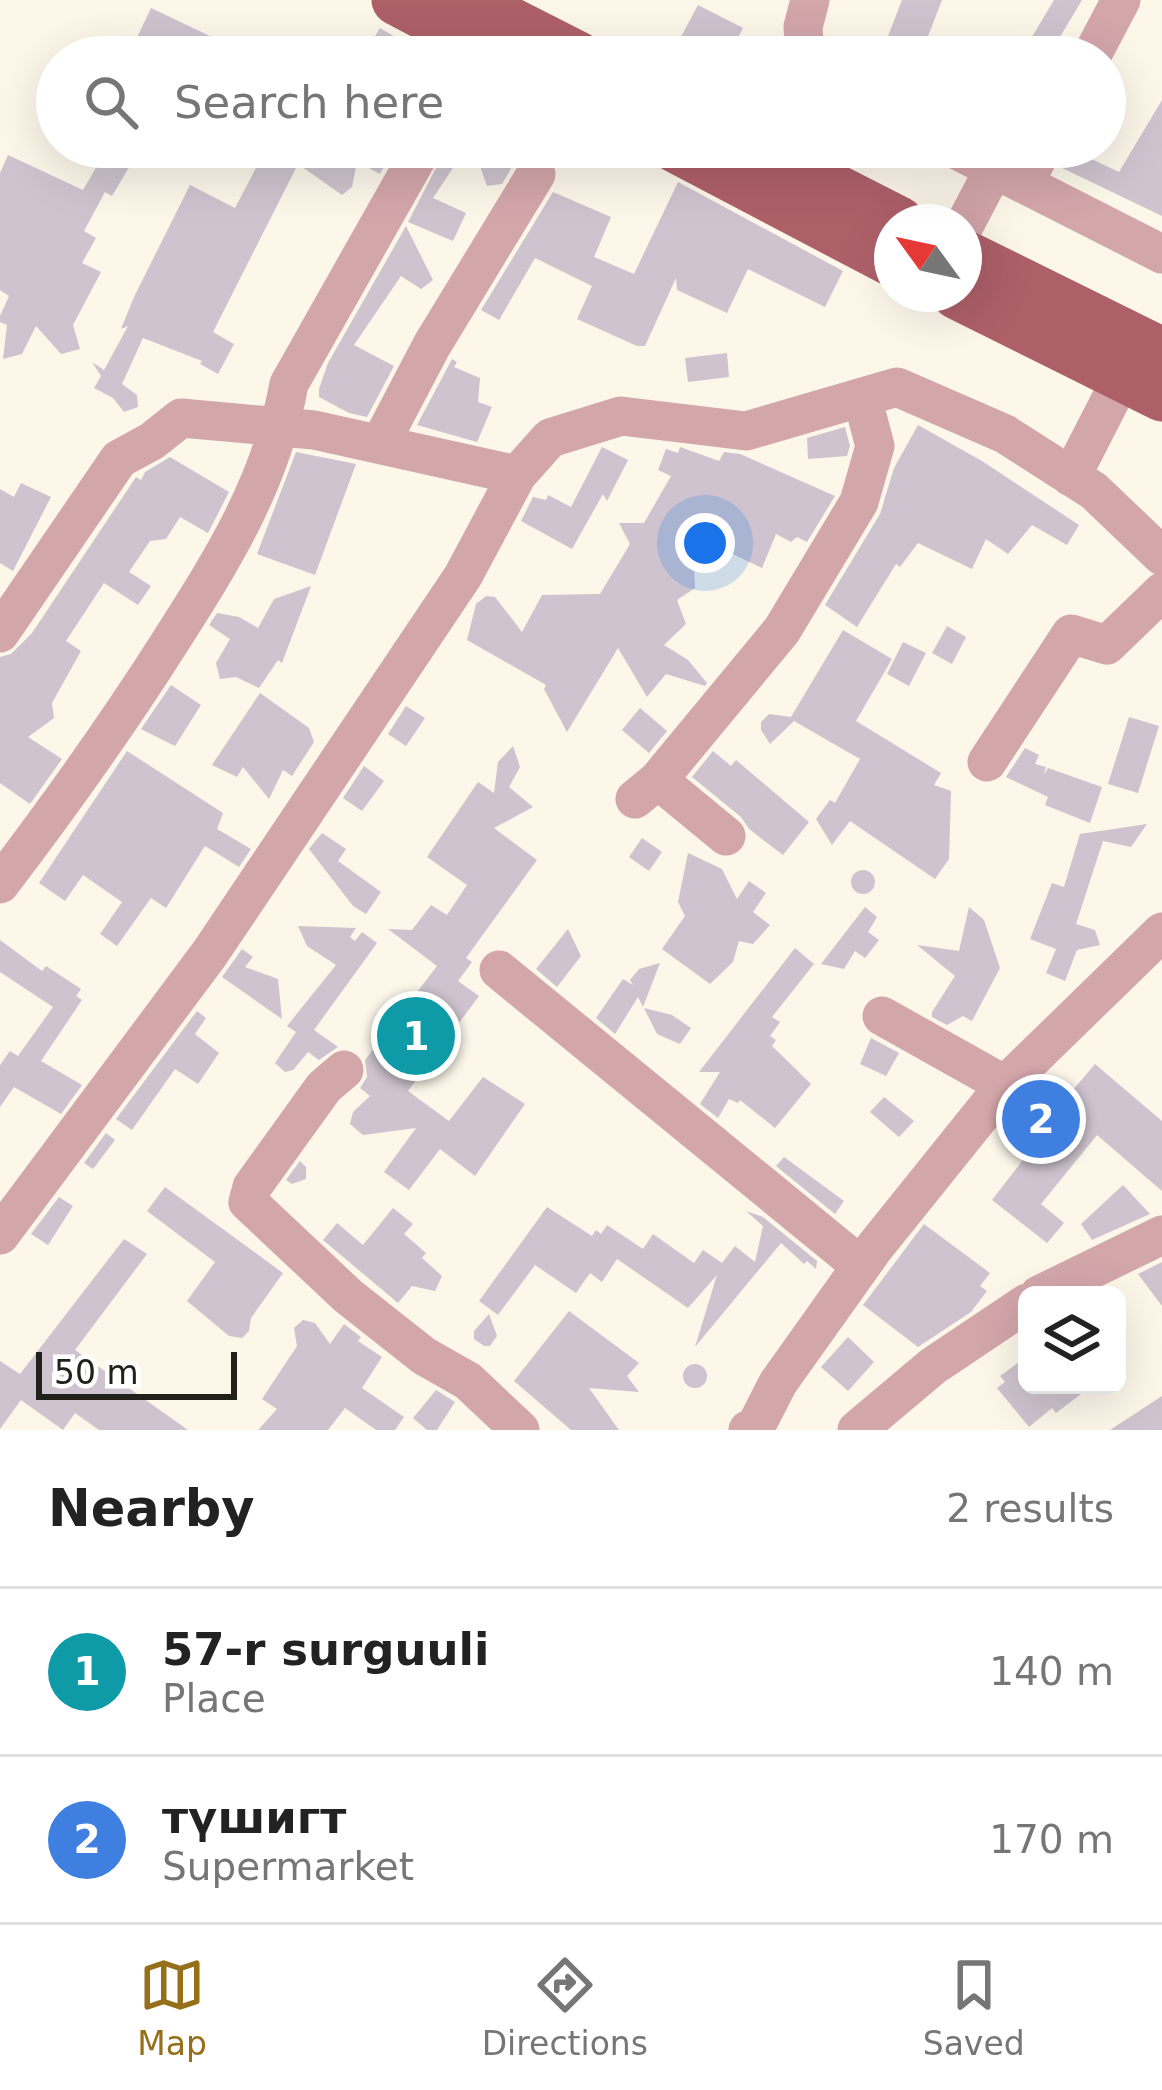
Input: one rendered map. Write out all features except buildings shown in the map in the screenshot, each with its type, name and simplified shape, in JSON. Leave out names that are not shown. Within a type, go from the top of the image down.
[{"type":"main road","points":[[397,0],[493,18],[532,36]]},
{"type":"main road","points":[[714,168],[874,252]]},
{"type":"main road","points":[[793,168],[874,209]]},
{"type":"main road","points":[[982,266],[1147,367]]},
{"type":"main road","points":[[982,304],[1147,367]]},
{"type":"street","points":[[1102,36],[1121,0]]},
{"type":"street","points":[[804,36],[805,2]]},
{"type":"street","points":[[0,884],[95,759],[234,542],[281,427],[289,384],[411,168]]},
{"type":"street","points":[[993,168],[1162,254]]},
{"type":"street","points":[[982,206],[1018,168]]},
{"type":"street","points":[[380,445],[432,346],[536,174]]},
{"type":"street","points":[[1071,477],[1147,367]]},
{"type":"street","points":[[0,1235],[211,953],[463,576],[517,476],[550,438],[621,416],[746,431],[897,387],[1006,434],[1094,491],[1162,556]]},
{"type":"street","points":[[726,836],[647,789],[782,630],[860,502],[875,446],[862,397]]},
{"type":"street","points":[[0,633],[119,459],[181,418],[281,427],[517,476]]},
{"type":"street","points":[[987,762],[1071,634],[1107,645],[1162,592]]},
{"type":"street","points":[[754,1429],[778,1383],[861,1266],[1005,1085],[1162,932]]},
{"type":"street","points":[[499,970],[861,1266]]},
{"type":"street","points":[[882,1016],[1005,1085]]},
{"type":"street","points":[[344,1070],[324,1088],[252,1187],[248,1202],[348,1296],[424,1356],[468,1381],[520,1430]]},
{"type":"street","points":[[1057,1286],[1162,1235]]},
{"type":"street","points":[[856,1430],[933,1366],[1018,1309]]},
{"type":"place","name":"57-r surguuli","points":[[416,1036]]},
{"type":"place","name":"түшигт","points":[[1041,1119]]}]
